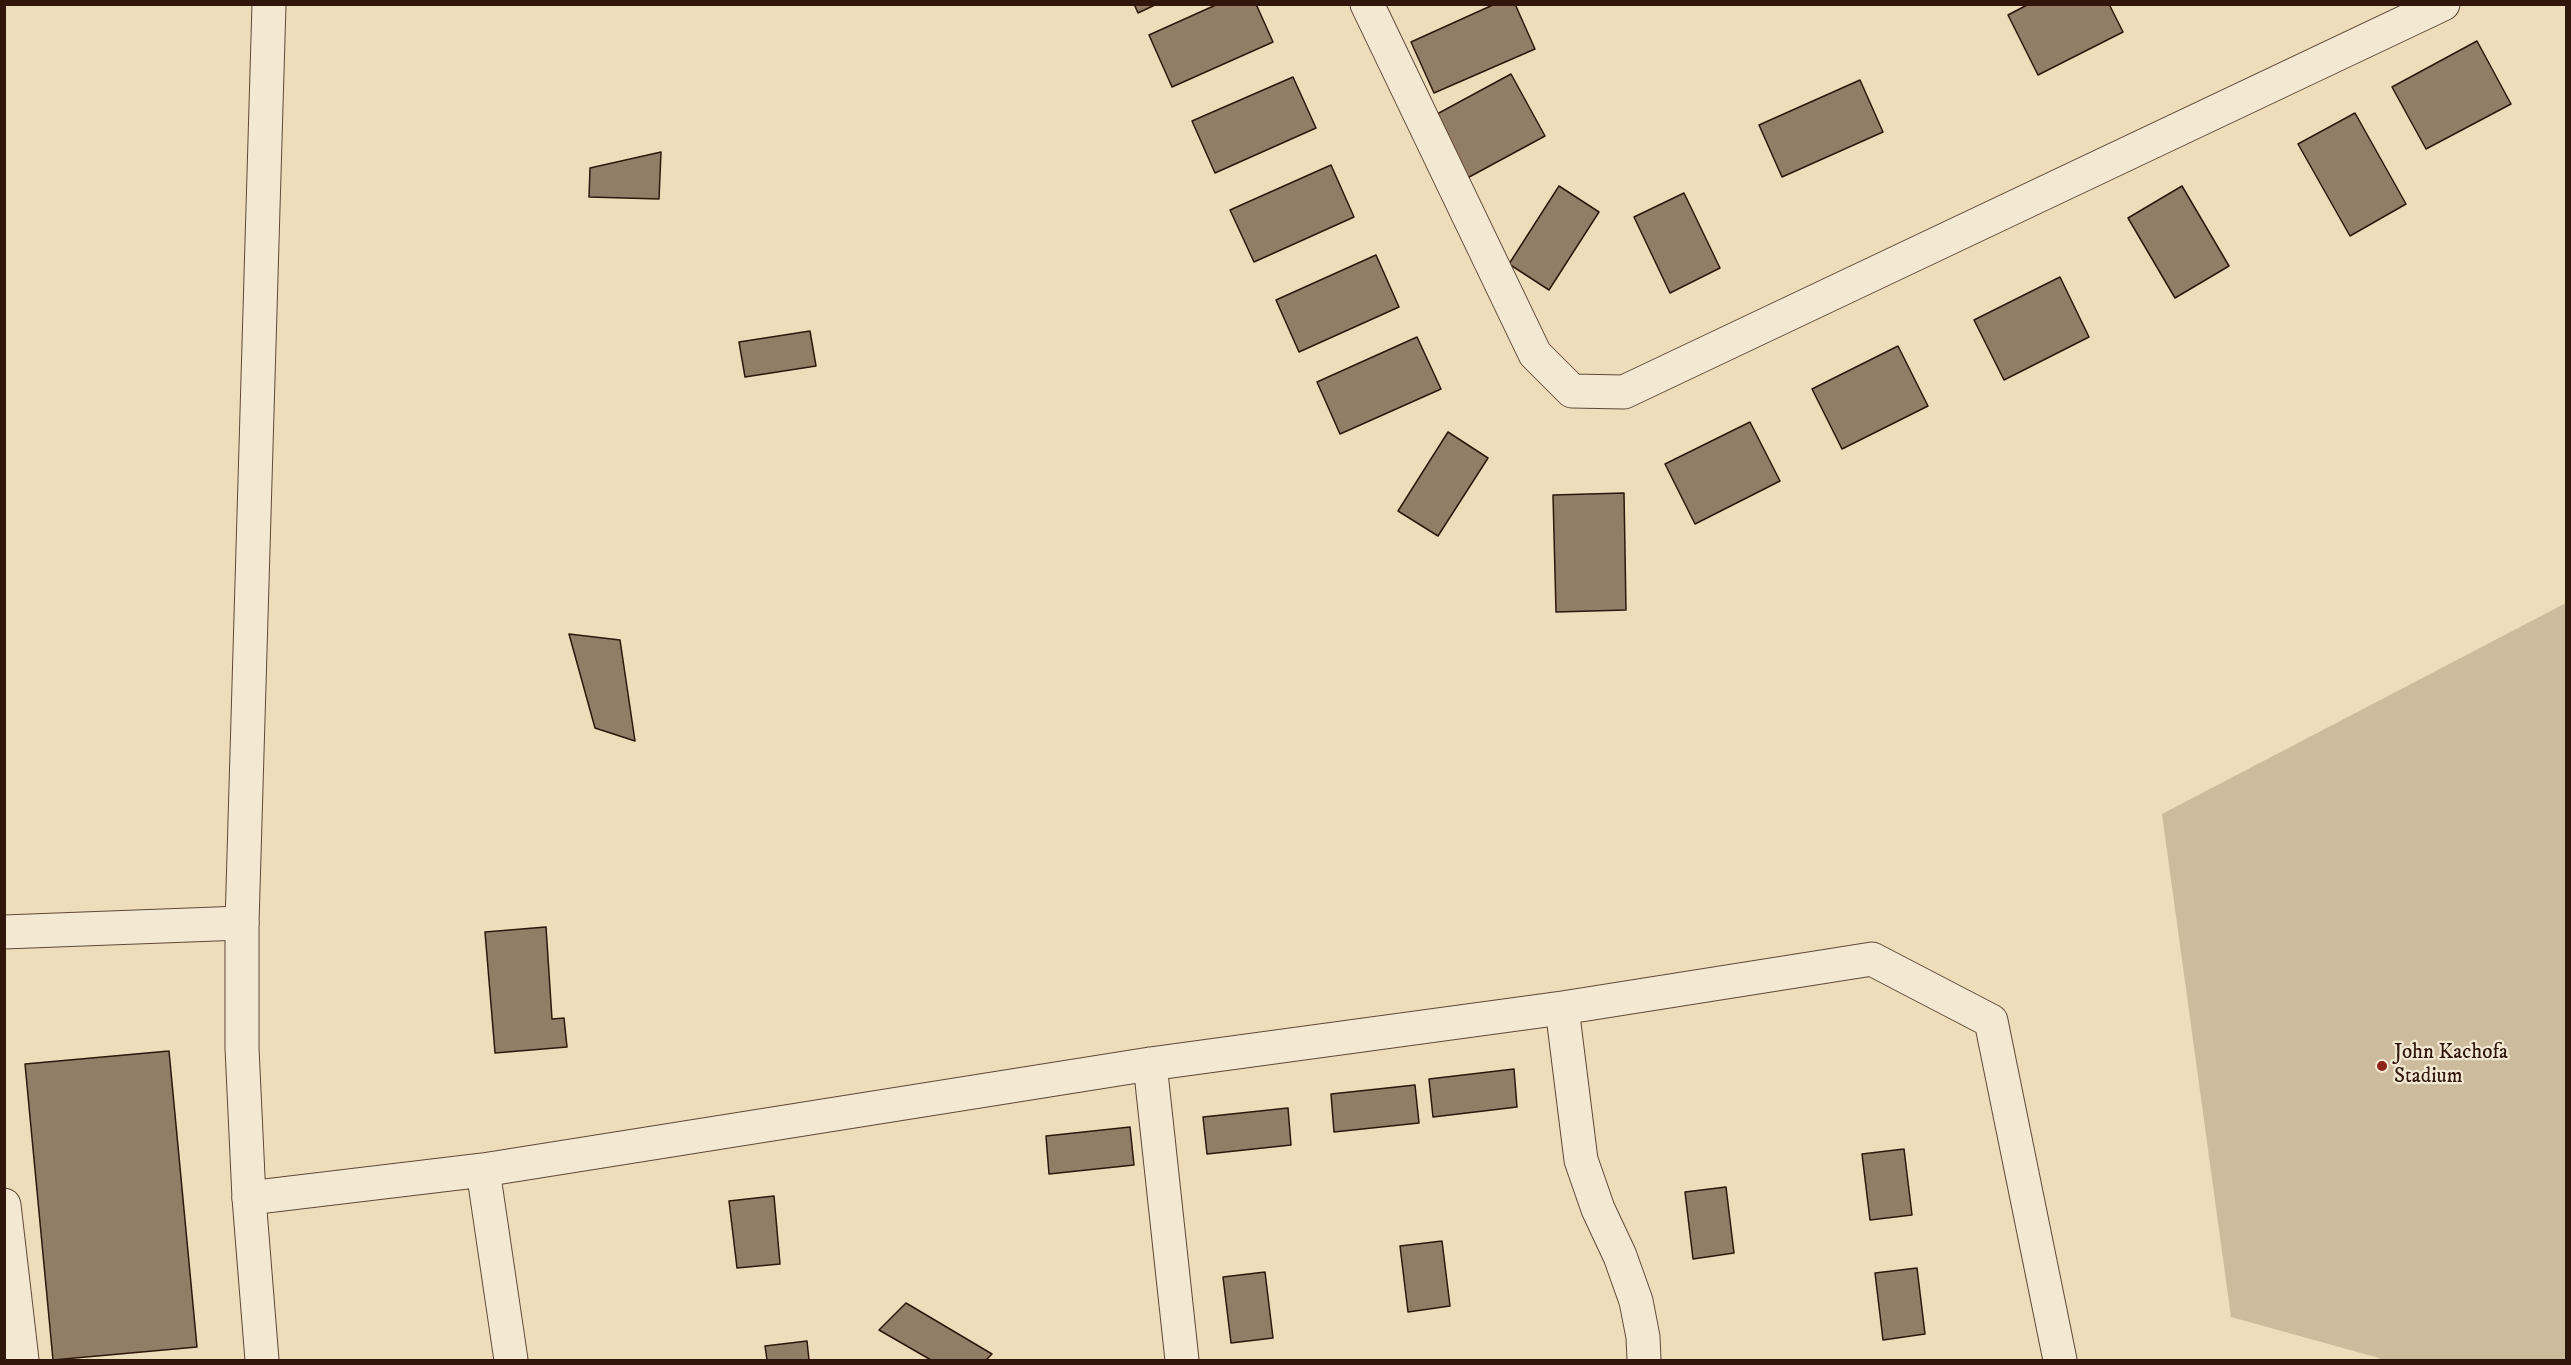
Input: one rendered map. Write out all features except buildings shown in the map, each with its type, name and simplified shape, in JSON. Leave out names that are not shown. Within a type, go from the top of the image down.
[{"type":"street","points":[[262,1360],[249,1198],[242,1048],[242,923],[269,4]]},
{"type":"street","points":[[1367,4],[1535,354],[1572,391],[1624,392],[2443,4]]},
{"type":"street","points":[[4,932],[242,923]]},
{"type":"street","points":[[249,1198],[483,1170],[1150,1064],[1562,1008],[1872,959],[1991,1021],[2060,1360]]},
{"type":"street","points":[[1562,1008],[1581,1160],[1598,1209],[1620,1256],[1636,1301],[1643,1337],[1644,1360]]},
{"type":"street","points":[[1150,1064],[1182,1360]]},
{"type":"street","points":[[483,1170],[511,1360]]},
{"type":"street","points":[[4,1205],[22,1360]]},
{"type":"shaded area","name":"John Kachofa Stadium","points":[[2566,603],[2566,1360],[2381,1360],[2231,1317],[2162,814]]},
{"type":"place","name":"John Kachofa Stadium","points":[[2382,1066]]}]
